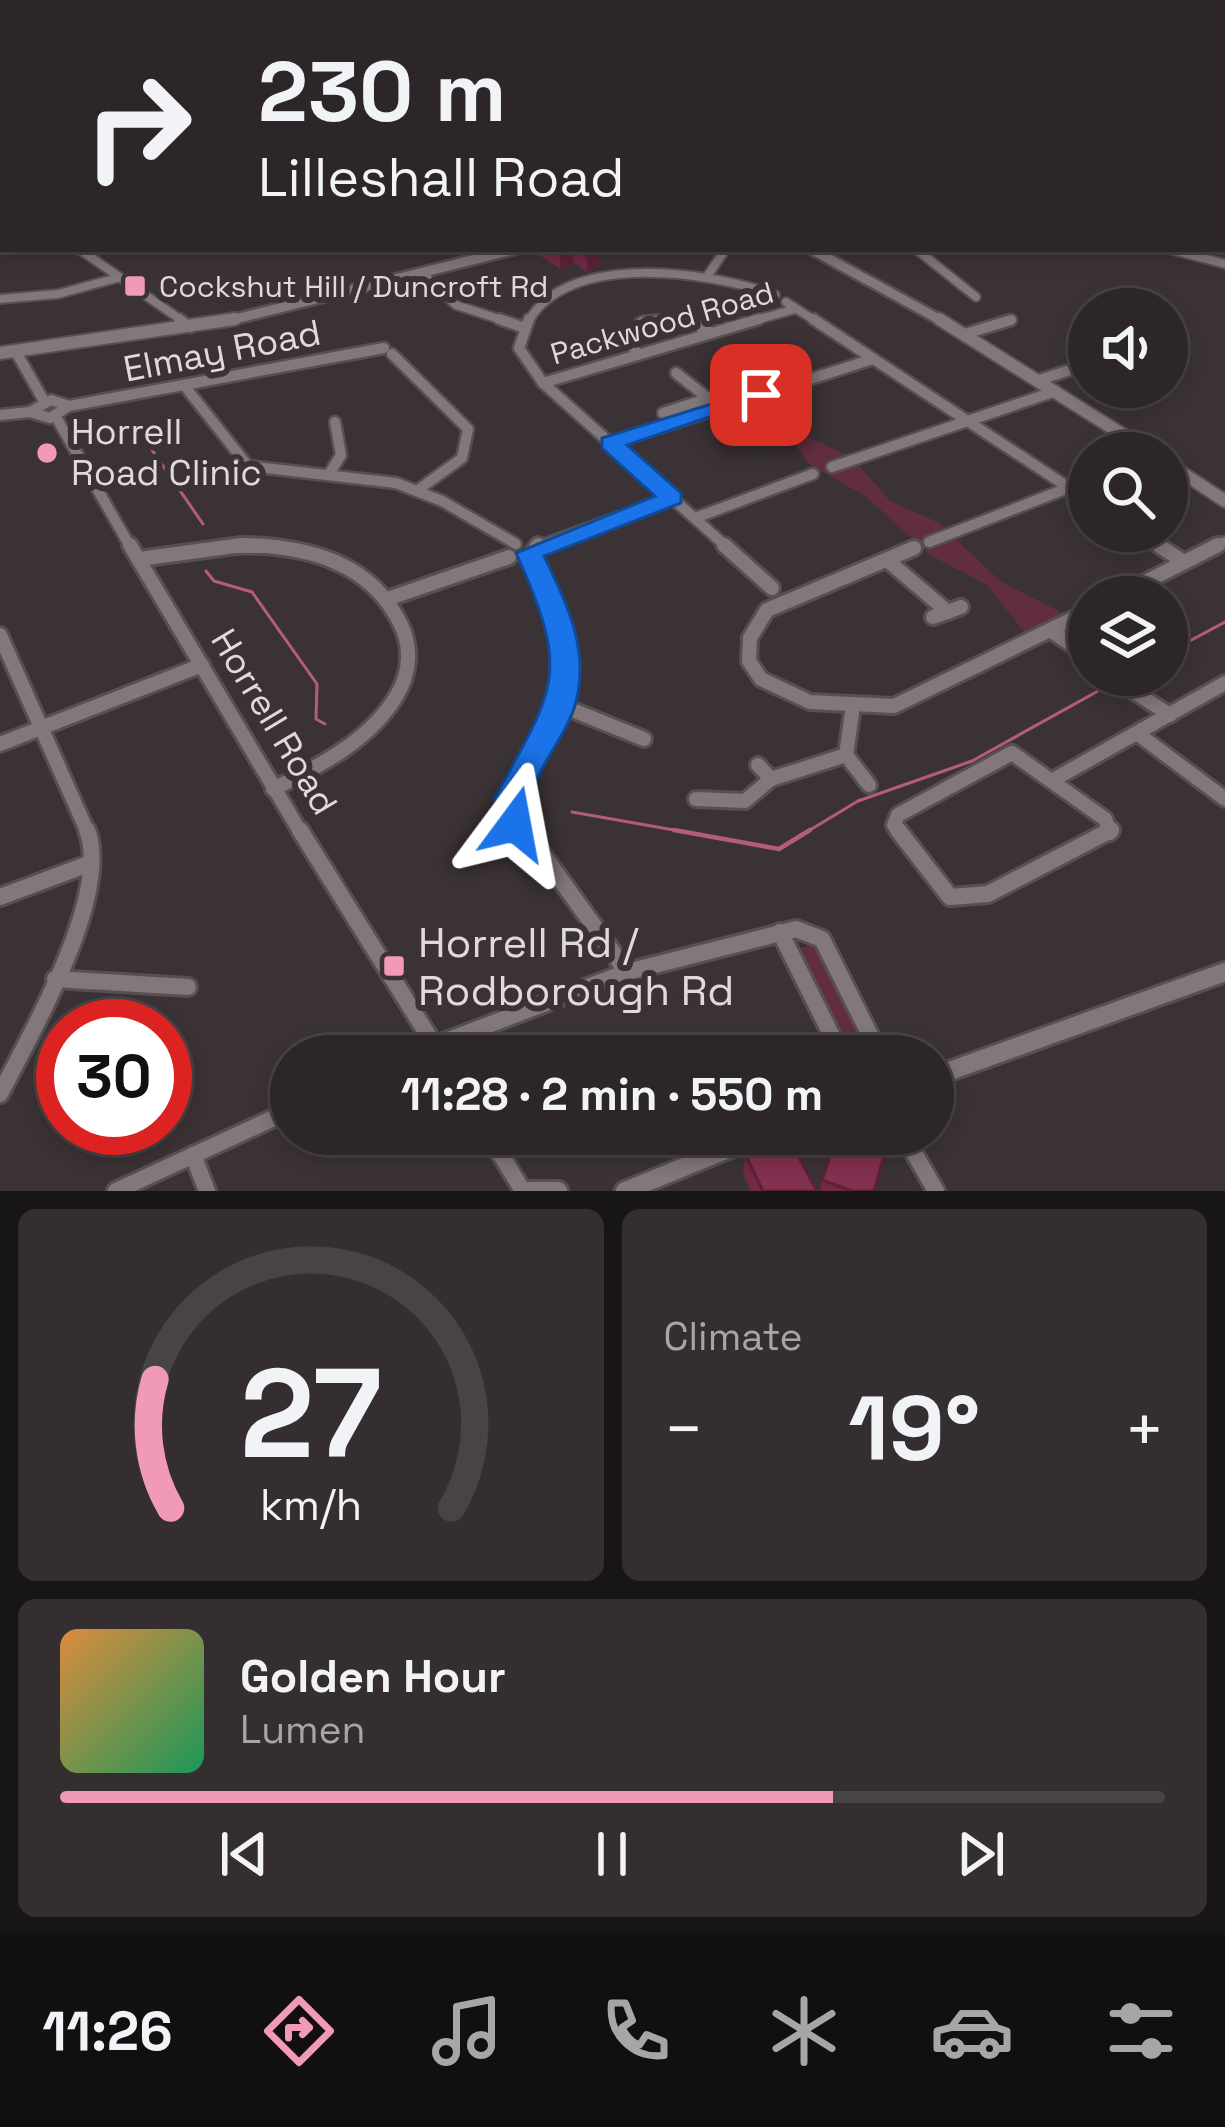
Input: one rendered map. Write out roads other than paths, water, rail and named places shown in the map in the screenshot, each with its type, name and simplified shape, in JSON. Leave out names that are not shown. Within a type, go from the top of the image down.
[{"type":"street","points":[[83,252],[192,328]]},
{"type":"street","points":[[0,353],[192,328],[505,252]]},
{"type":"street","points":[[708,275],[724,252]]},
{"type":"street","points":[[816,252],[965,334],[1119,432]]},
{"type":"street","points":[[920,252],[976,297]]},
{"type":"street","points":[[1180,252],[1225,264]]},
{"type":"street","points":[[772,588],[543,383],[520,355],[522,327],[549,299],[590,282],[640,273],[708,275],[785,302],[1068,488]]},
{"type":"street","points":[[424,275],[456,305],[522,327]]},
{"type":"street","points":[[0,299],[58,294],[117,278]]},
{"type":"street","name":"Packwood Road","points":[[543,383],[712,333],[785,302]]},
{"type":"street","points":[[638,355],[627,338],[642,322],[682,319],[712,333]]},
{"type":"street","points":[[965,334],[1011,320]]},
{"type":"street","name":"Elmay Road","points":[[69,406],[388,351],[468,429],[472,440],[467,454],[418,490]]},
{"type":"street","points":[[16,352],[44,401]]},
{"type":"street","points":[[610,443],[874,358]]},
{"type":"street","points":[[1039,380],[1068,371]]},
{"type":"street","points":[[676,373],[721,408]]},
{"type":"street","points":[[187,389],[241,462],[331,471],[418,490],[516,544]]},
{"type":"street","points":[[832,467],[1056,391]]},
{"type":"street","points":[[673,423],[663,413],[709,398]]},
{"type":"street","points":[[0,415],[29,412],[44,401],[64,400],[69,406],[56,417],[38,418],[29,412]]},
{"type":"street","name":"Horrell Road","points":[[56,417],[273,789],[428,1035]]},
{"type":"street","points":[[331,471],[341,454],[334,422]]},
{"type":"street","points":[[695,518],[813,474]]},
{"type":"street","points":[[1188,476],[1223,498]]},
{"type":"street","points":[[929,542],[1068,488]]},
{"type":"street","points":[[627,972],[512,812],[510,799],[560,705],[566,650],[551,596],[528,559],[536,546],[672,498]]},
{"type":"street","points":[[1157,576],[1225,542]]},
{"type":"street","points":[[139,559],[212,546],[285,548],[348,566],[373,581],[404,622],[408,651],[385,716],[344,751],[273,789]]},
{"type":"street","points":[[914,548],[787,599],[750,629],[746,645],[758,672],[782,694],[852,713],[894,706],[1068,622]]},
{"type":"street","points":[[1169,552],[1184,562]]},
{"type":"street","points":[[387,599],[509,557]]},
{"type":"street","points":[[886,560],[955,610],[933,617]]},
{"type":"street","points":[[1052,631],[1068,642]]},
{"type":"street","points":[[0,635],[90,838],[91,862],[85,900],[55,979],[0,1094]]},
{"type":"street","points":[[0,744],[202,665]]},
{"type":"street","points":[[1053,780],[1225,682]]},
{"type":"street","points":[[1140,696],[1170,716]]},
{"type":"street","points":[[560,705],[644,739]]},
{"type":"street","points":[[852,713],[846,755],[869,784]]},
{"type":"street","points":[[1138,734],[1224,797]]},
{"type":"street","points":[[1012,753],[1053,780],[1105,820],[1112,832],[988,894],[950,898],[894,825],[904,808],[1012,753]]},
{"type":"street","points":[[696,799],[745,801],[771,779],[846,755]]},
{"type":"street","points":[[758,765],[771,779]]},
{"type":"street","points":[[0,897],[91,862]]},
{"type":"street","points":[[474,1035],[627,972],[796,929],[822,939],[870,1035]]},
{"type":"street","points":[[779,932],[831,1035]]},
{"type":"street","points":[[954,1069],[1225,972]]},
{"type":"street","points":[[55,979],[188,987]]},
{"type":"street","points":[[116,1191],[270,1120]]},
{"type":"street","points":[[193,1155],[207,1191]]},
{"type":"street","points":[[502,1155],[526,1191],[558,1191]]},
{"type":"street","points":[[625,1191],[713,1155]]},
{"type":"street","points":[[915,1155],[936,1191]]},
{"type":"waterway","points":[[109,423],[141,434],[203,524]]},
{"type":"waterway","points":[[206,571],[214,581],[252,592],[317,684],[316,719],[325,724]]},
{"type":"waterway","points":[[1188,642],[1225,622]]},
{"type":"waterway","points":[[805,833],[858,801],[972,761],[1089,696]]},
{"type":"waterway","points":[[572,812],[674,830]]},
{"type":"waterway","points":[[674,830],[691,833]]},
{"type":"waterway","points":[[674,830],[779,849],[810,830]]},
{"type":"place","name":"Cockshut Hill / Duncroft Rd","points":[[135,286]]},
{"type":"place","name":"Horrell Road Clinic","points":[[47,453]]},
{"type":"place","name":"Horrell Rd / Rodborough Rd","points":[[394,966]]}]
